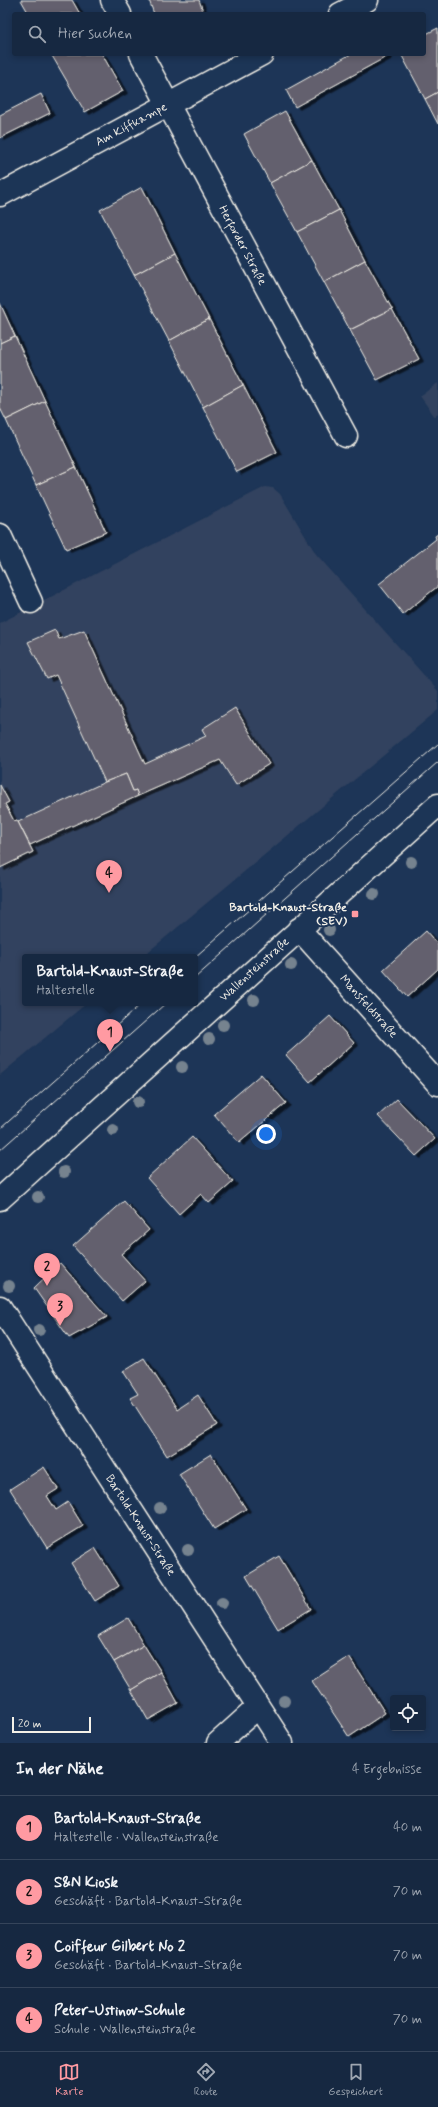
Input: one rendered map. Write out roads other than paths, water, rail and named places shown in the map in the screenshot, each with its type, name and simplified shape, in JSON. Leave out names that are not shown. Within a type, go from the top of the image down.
[{"type":"street","points":[[112,0],[119,12]]},
{"type":"street","points":[[344,12],[367,0]]},
{"type":"street","name":"Herforder Straße","points":[[142,56],[346,436]]},
{"type":"street","name":"Am Kiffkampe","points":[[0,194],[258,56]]},
{"type":"street","points":[[0,535],[32,602]]},
{"type":"street","name":"Wallensteinstraße","points":[[0,1199],[299,929],[438,806]]},
{"type":"street","name":"Mansfeldstraße","points":[[299,929],[438,1084]]},
{"type":"street","name":"Bartold-Knaust-Straße","points":[[0,1307],[282,1743]]},
{"type":"street","points":[[218,1743],[258,1707]]},
{"type":"tram line","points":[[198,954],[438,744]]},
{"type":"tram line","points":[[198,975],[438,762]]},
{"type":"tram line","points":[[0,1129],[139,1006]]},
{"type":"tram line","points":[[0,1150],[163,1006]]},
{"type":"place","name":"Peter-Ustinov-Schule","points":[[109,893]]},
{"type":"place","name":"Bartold-Knaust-Straße (SEV)","points":[[355,914]]},
{"type":"place","name":"Bartold-Knaust-Straße","points":[[110,1052]]},
{"type":"place","name":"S&N Kiosk","points":[[47,1286]]},
{"type":"place","name":"Coiffeur Gilbert No 2","points":[[60,1326]]}]
